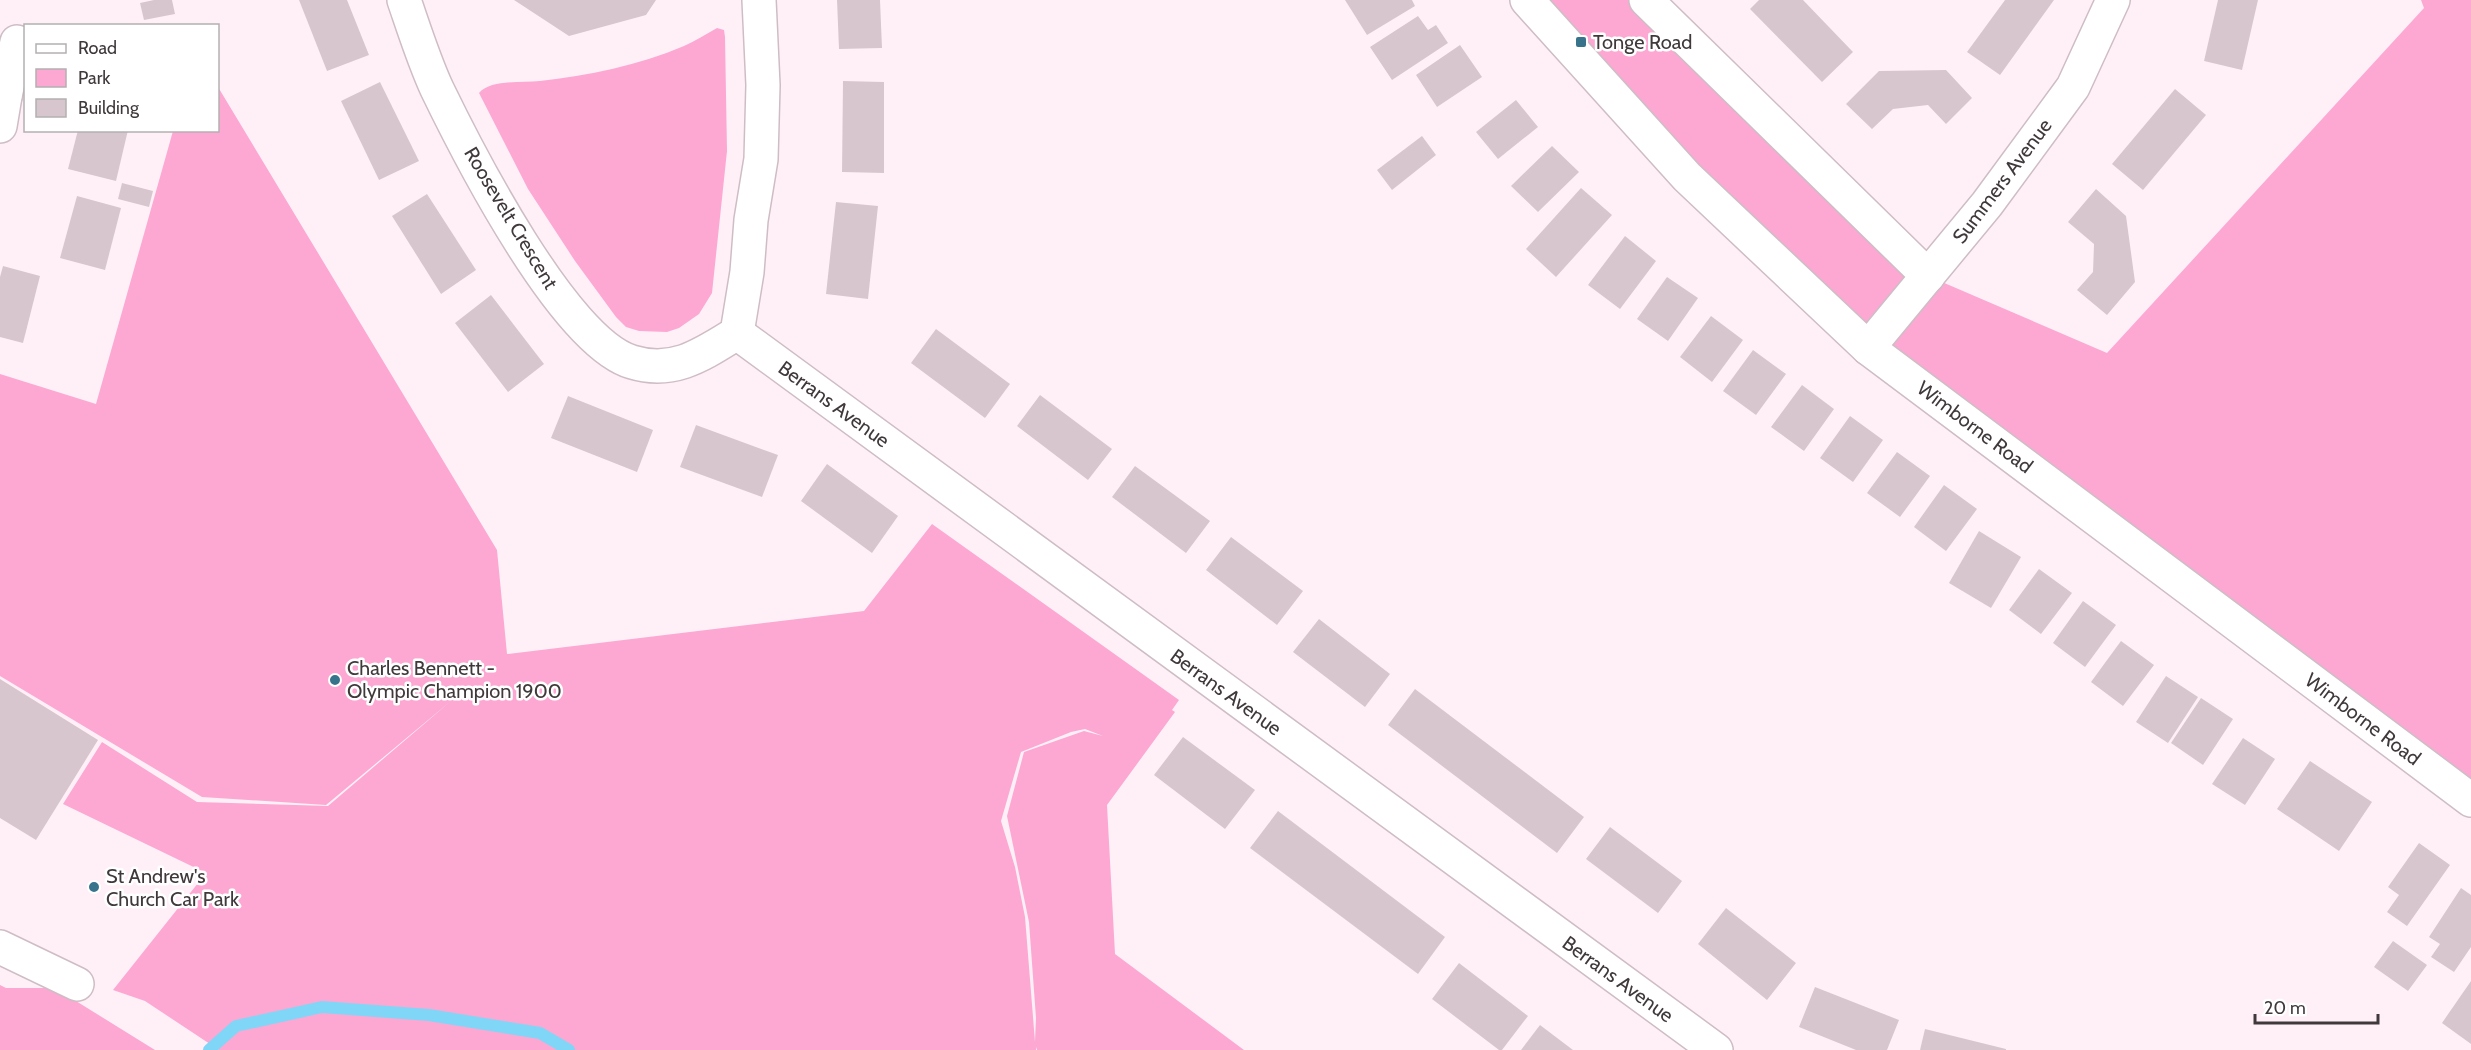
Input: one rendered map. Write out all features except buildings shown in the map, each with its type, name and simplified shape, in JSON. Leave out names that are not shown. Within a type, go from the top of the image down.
[{"type":"street","name":"Roosevelt Crescent","points":[[404,0],[436,87],[480,171],[523,246],[586,331],[612,354],[633,363],[676,365],[699,356],[737,333]]},
{"type":"street","points":[[737,333],[761,159],[763,85],[759,0]]},
{"type":"street","name":"Wimborne Road","points":[[1527,0],[1687,177],[1868,348],[2471,800]]},
{"type":"street","points":[[1646,0],[1928,276]]},
{"type":"street","name":"Summers Avenue","points":[[1868,348],[1987,204],[2073,87],[2113,0]]},
{"type":"street","points":[[2,106],[17,42]]},
{"type":"street","name":"Berrans Avenue","points":[[737,333],[1716,1050]]},
{"type":"street","points":[[0,947],[77,984]]},
{"type":"green space","points":[[1527,0],[1646,0],[1928,276],[2107,353],[2424,8],[2421,0],[2471,0],[2471,800],[1868,348]]},
{"type":"green space","points":[[717,28],[724,30],[725,37],[727,151],[712,293],[699,314],[679,328],[667,332],[639,331],[626,327],[616,317],[575,261],[528,189],[479,93],[491,86],[507,82],[558,79],[631,64],[684,46]]},
{"type":"green space","points":[[219,89],[497,550],[507,654],[864,611],[932,524],[1179,700],[1172,710],[1175,712],[1107,805],[1115,954],[1244,1050],[1037,1050],[1036,1047],[1036,1050],[219,1050],[145,1001],[113,990],[206,873],[63,804],[102,742],[197,802],[328,806],[451,701],[326,805],[202,797],[0,676],[0,374],[96,404],[173,132],[219,132]],"holes":[[[1085,729],[1103,736],[1084,731],[1024,752],[1007,816],[1029,922],[1036,1018],[1035,1042],[1025,917],[1015,867],[1001,821],[1021,752],[1071,732]]]},
{"type":"green space","points":[[0,985],[6,988],[55,988],[155,1050],[0,1050]]},
{"type":"waterway","points":[[209,1050],[236,1026],[322,1007],[429,1015],[540,1033],[569,1050]]},
{"type":"place","name":"Tonge Road","points":[[1581,42]]},
{"type":"place","name":"Charles Bennett - Olympic Champion 1900","points":[[335,680]]},
{"type":"place","name":"St Andrew's Church Car Park","points":[[94,887]]}]
